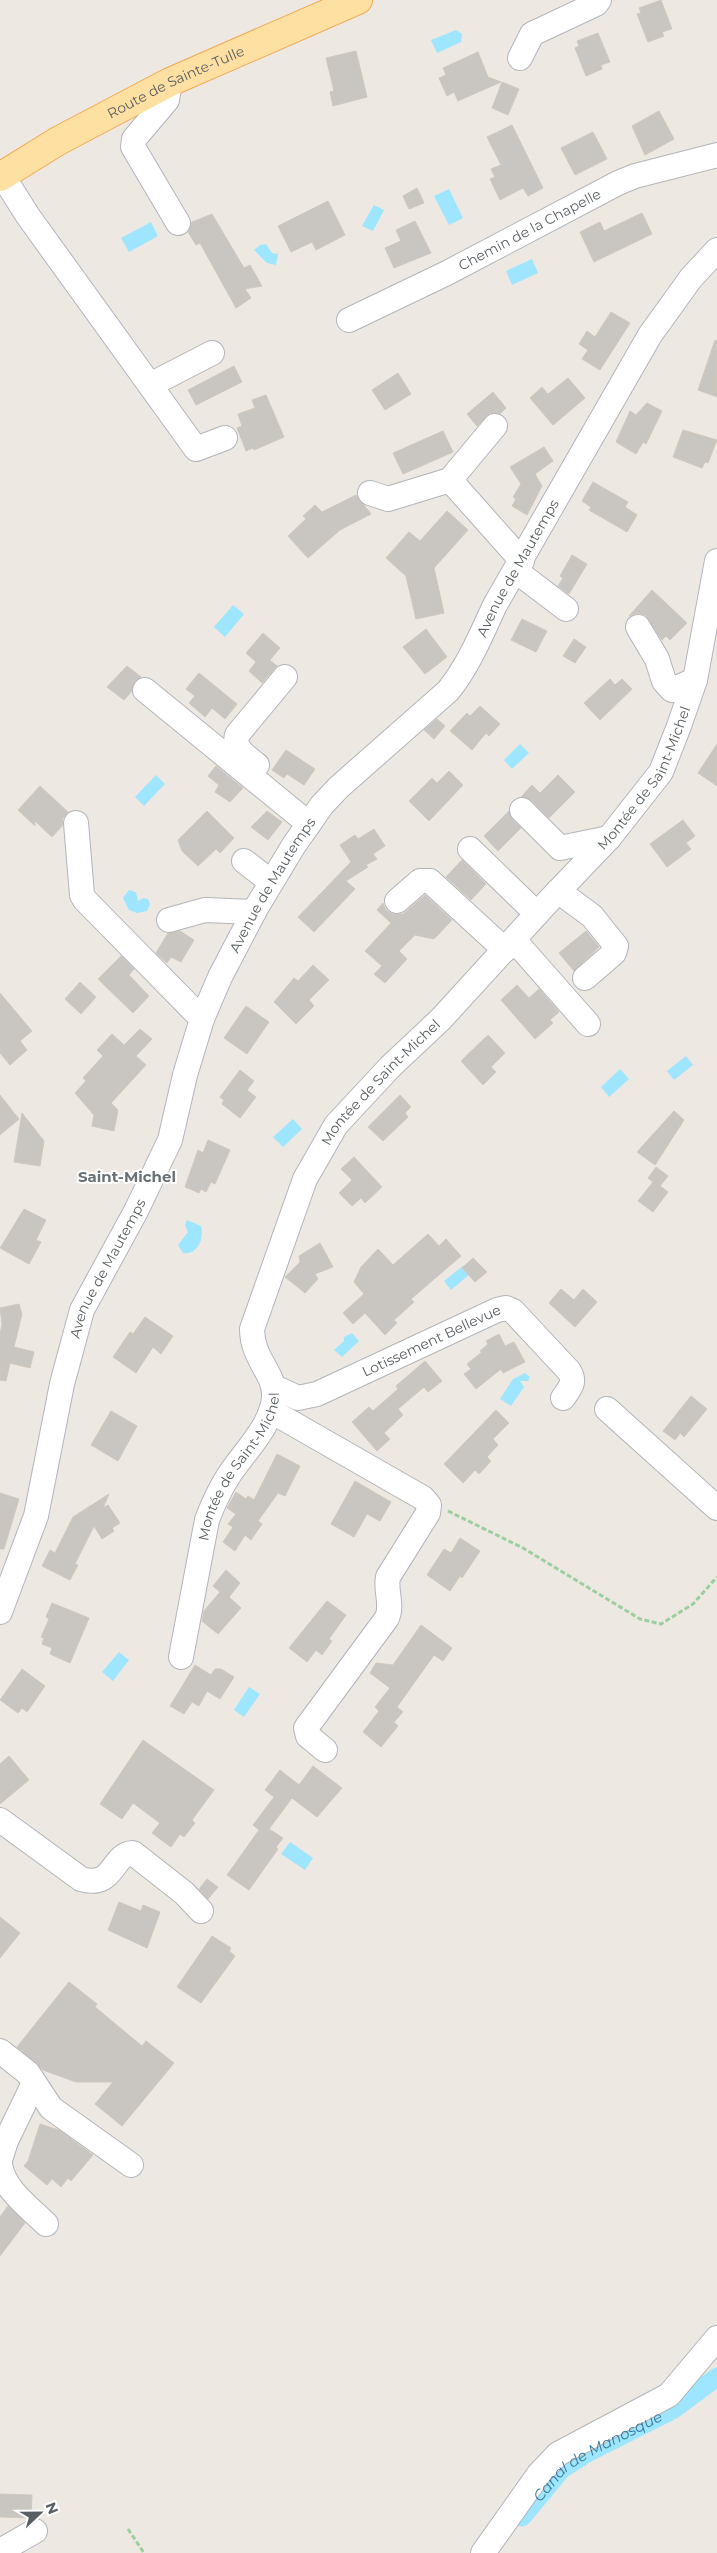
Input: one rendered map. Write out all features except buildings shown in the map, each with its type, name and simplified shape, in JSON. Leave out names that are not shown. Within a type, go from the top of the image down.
[{"type":"main road","name":"Route de Sainte-Tulle","points":[[1,176],[58,141],[170,82],[358,0]]},
{"type":"street","points":[[520,58],[532,34],[596,4],[599,0]]},
{"type":"street","points":[[170,82],[167,100],[134,139],[133,147],[178,223]]},
{"type":"street","name":"Chemin de la Chapelle","points":[[349,320],[447,273],[618,183],[635,176],[717,156]]},
{"type":"street","points":[[1,176],[196,449],[225,438]]},
{"type":"street","name":"Avenue de Mautemps","points":[[0,1612],[36,1516],[62,1384],[77,1326],[90,1293],[136,1211],[170,1140],[185,1075],[202,1019],[254,912],[271,882],[312,820],[339,787],[448,691],[464,669],[495,605],[659,321],[691,278],[717,250]]},
{"type":"street","points":[[150,385],[212,353]]},
{"type":"street","points":[[370,493],[388,499],[450,480],[495,426]]},
{"type":"street","points":[[450,480],[519,566],[566,609]]},
{"type":"street","name":"Montée de Saint-Michel","points":[[181,1658],[207,1520],[228,1475],[271,1412],[274,1387],[255,1351],[252,1329],[304,1179],[321,1147],[355,1102],[441,1020],[609,838],[661,772],[680,726],[695,680],[714,598],[717,561]]},
{"type":"street","points":[[638,627],[657,659],[667,686],[672,690],[677,689],[695,680]]},
{"type":"street","points":[[285,677],[237,735],[236,743],[242,752],[312,820]]},
{"type":"street","points":[[145,690],[312,820]]},
{"type":"street","points":[[522,810],[560,848],[609,838]]},
{"type":"street","points":[[76,823],[82,895],[85,900],[202,1019]]},
{"type":"street","points":[[470,849],[547,903],[592,916],[616,946],[614,953],[585,978]]},
{"type":"street","points":[[499,860],[547,903]]},
{"type":"street","points":[[244,861],[271,882]]},
{"type":"street","points":[[397,901],[420,881],[430,881],[510,945],[588,1024]]},
{"type":"street","points":[[169,920],[204,910],[254,912]]},
{"type":"street","name":"Lotissement Bellevue","points":[[274,1387],[298,1398],[317,1394],[497,1310],[506,1308],[513,1311],[573,1377],[573,1383],[562,1398]]},
{"type":"street","points":[[607,1409],[717,1508]]},
{"type":"street","points":[[271,1412],[423,1498],[429,1504],[428,1513],[388,1577],[390,1611],[387,1618],[306,1728],[308,1736],[325,1750]]},
{"type":"street","points":[[0,1820],[82,1879],[89,1881],[101,1880],[126,1854],[133,1853],[184,1892],[201,1911]]},
{"type":"street","points":[[0,2051],[28,2073],[51,2108],[130,2165]]},
{"type":"street","points":[[0,2160],[6,2141],[34,2083]]},
{"type":"street","points":[[0,2164],[1,2173],[8,2186],[46,2224]]},
{"type":"street","points":[[483,2553],[539,2474],[558,2454],[669,2395],[717,2338]]},
{"type":"street","points":[[0,2551],[35,2531]]},
{"type":"path","points":[[429,1504],[455,1513],[523,1548],[640,1619],[661,1624],[693,1604],[717,1577]]},
{"type":"path","points":[[128,2529],[144,2553]]},
{"type":"water","points":[[456,30],[462,34],[461,42],[437,53],[431,40]]},
{"type":"water","points":[[449,189],[463,218],[449,225],[434,196]]},
{"type":"water","points":[[374,205],[384,210],[373,231],[362,226]]},
{"type":"water","points":[[151,222],[158,236],[129,252],[121,238]]},
{"type":"water","points":[[266,244],[272,253],[278,254],[276,265],[267,263],[254,250],[260,245]]},
{"type":"water","points":[[532,259],[538,273],[512,285],[506,271]]},
{"type":"water","points":[[233,605],[244,614],[225,637],[214,627]]},
{"type":"water","points":[[520,744],[529,753],[512,769],[504,760]]},
{"type":"water","points":[[156,775],[165,784],[144,806],[135,797]]},
{"type":"water","points":[[129,890],[136,892],[138,901],[143,898],[148,899],[150,904],[147,911],[137,913],[129,910],[123,898]]},
{"type":"water","points":[[686,1056],[693,1065],[674,1080],[667,1071]]},
{"type":"water","points":[[620,1069],[629,1079],[609,1097],[601,1087]]},
{"type":"water","points":[[293,1119],[302,1129],[283,1147],[273,1137]]},
{"type":"water","points":[[187,1220],[201,1226],[202,1236],[196,1249],[192,1252],[183,1253],[178,1245],[188,1232],[185,1225]]},
{"type":"water","points":[[464,1265],[471,1273],[451,1290],[444,1281]]},
{"type":"water","points":[[352,1333],[359,1341],[342,1357],[334,1350],[344,1341],[344,1337]]},
{"type":"water","points":[[525,1373],[530,1377],[528,1381],[520,1381],[524,1387],[511,1406],[500,1399],[513,1379]]},
{"type":"water","points":[[119,1652],[129,1660],[113,1681],[102,1672]]},
{"type":"water","points":[[249,1687],[260,1694],[244,1717],[234,1710]]},
{"type":"water","points":[[290,1842],[313,1858],[305,1870],[281,1854]]},
{"type":"waterway","name":"Canal de Manosque","points":[[522,2517],[562,2469],[587,2453],[674,2409],[717,2377]]},
{"type":"district","name":"Saint-Michel","points":[[127,1177]]}]
